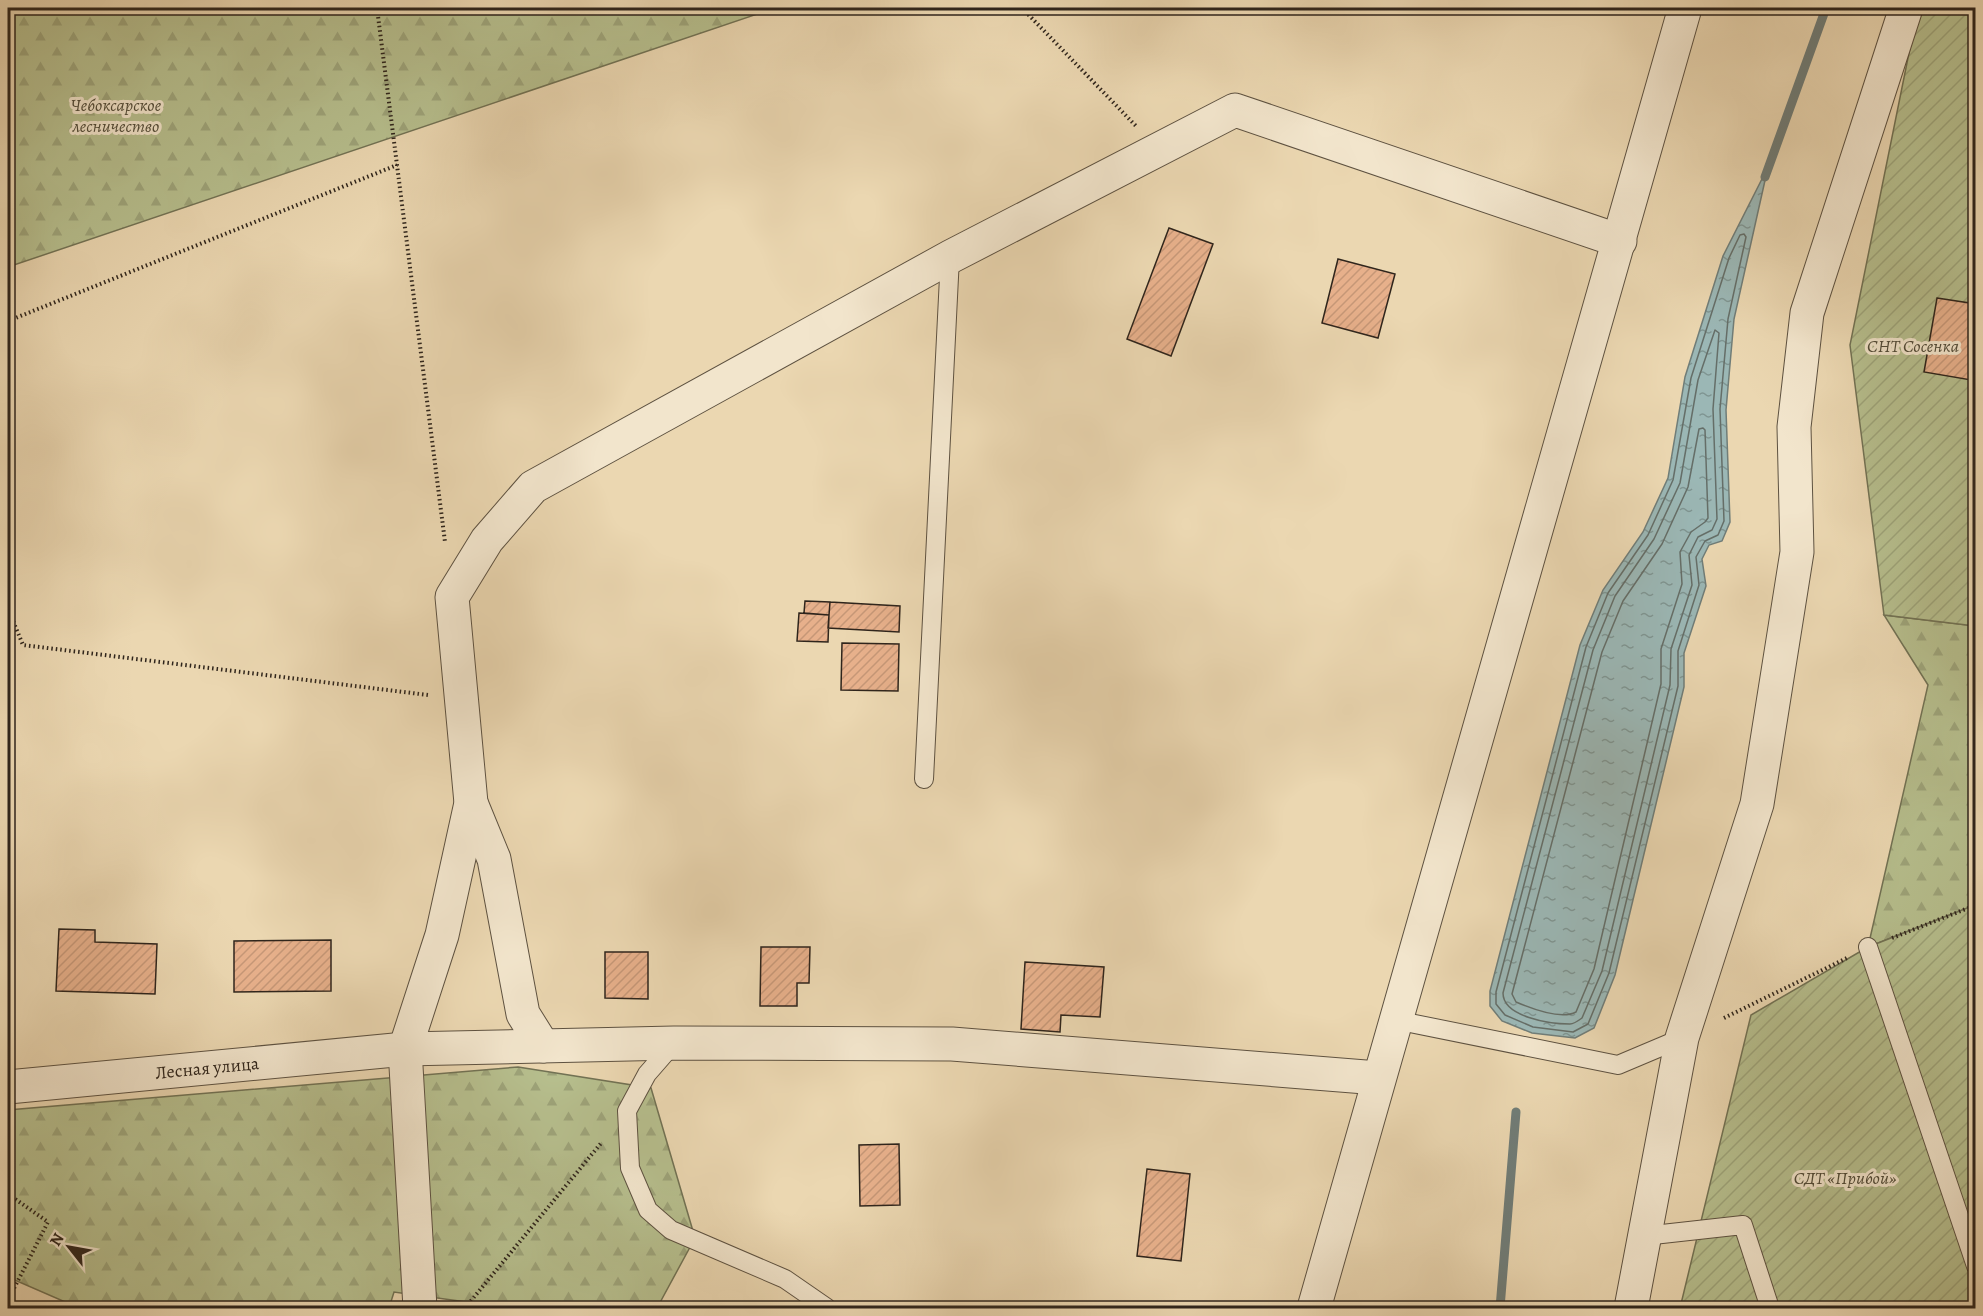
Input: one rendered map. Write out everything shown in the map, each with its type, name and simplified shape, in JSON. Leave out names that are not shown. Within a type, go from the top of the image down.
[{"type":"street","points":[[1314,1308],[1685,8]]},
{"type":"street","points":[[1631,1308],[1682,1038],[1757,804],[1797,552],[1794,427],[1807,313],[1906,8]]},
{"type":"street","points":[[543,1046],[523,1014],[494,859],[471,803],[452,597],[487,540],[533,487],[950,257],[1235,110],[1620,241]]},
{"type":"street","points":[[420,1308],[405,1049],[442,936],[471,803]]},
{"type":"street","name":"Лесная улица","points":[[8,1087],[405,1049],[674,1043],[952,1044],[1378,1078]]},
{"type":"lane","points":[[924,779],[950,257]]},
{"type":"lane","points":[[1868,947],[1976,1266]]},
{"type":"lane","points":[[1395,1020],[1618,1065],[1682,1038]]},
{"type":"lane","points":[[674,1043],[647,1074],[627,1111],[630,1168],[648,1210],[670,1230],[785,1279],[827,1308]]},
{"type":"lane","points":[[1644,1236],[1743,1225],[1770,1308]]},
{"type":"path","points":[[377,8],[452,597]]},
{"type":"path","points":[[1022,8],[1158,149]]},
{"type":"path","points":[[8,321],[397,165]]},
{"type":"path","points":[[8,609],[23,645],[461,699]]},
{"type":"path","points":[[1682,1038],[1868,947],[1976,905]]},
{"type":"path","points":[[465,1308],[627,1111]]},
{"type":"path","points":[[8,1194],[48,1222],[8,1300]]},
{"type":"green space","name":"Чебоксарское лесничество","points":[[8,8],[775,8],[8,267]]},
{"type":"green space","name":"СНТ Сосенка","points":[[1923,8],[1975,8],[1975,626],[1884,615],[1850,345],[1911,43]]},
{"type":"green space","points":[[1884,615],[1975,626],[1975,905],[1868,947],[1928,685]]},
{"type":"green space","name":"СДТ «Прибой»","points":[[1975,905],[1975,1308],[1680,1308],[1751,1015],[1868,947]]},
{"type":"green space","points":[[518,1067],[651,1088],[695,1238],[657,1308],[489,1308],[488,1305],[394,1292],[389,1308],[79,1308],[10,1278],[8,1110]]},
{"type":"water","points":[[1768,167],[1734,319],[1726,410],[1730,522],[1722,541],[1709,545],[1702,559],[1706,586],[1684,653],[1684,687],[1615,975],[1594,1028],[1575,1038],[1532,1033],[1502,1021],[1490,1006],[1490,991],[1580,645],[1603,590],[1643,532],[1668,478],[1685,377],[1723,256]]},
{"type":"building","points":[[1169,228],[1213,244],[1171,356],[1127,339]]},
{"type":"building","points":[[1338,259],[1395,274],[1378,338],[1322,323]]},
{"type":"building","points":[[1937,298],[1976,304],[1976,358],[1971,380],[1924,372]]},
{"type":"building","points":[[805,601],[830,602],[829,615],[804,613]]},
{"type":"building","points":[[830,602],[900,606],[899,632],[828,628]]},
{"type":"building","points":[[799,613],[829,615],[828,642],[797,641]]},
{"type":"building","points":[[842,643],[899,644],[898,691],[841,690]]},
{"type":"building","points":[[59,929],[95,930],[95,942],[157,944],[155,994],[56,991]]},
{"type":"building","points":[[331,940],[331,991],[234,992],[234,941]]},
{"type":"building","points":[[761,947],[810,947],[809,983],[797,983],[797,1006],[760,1006]]},
{"type":"building","points":[[605,952],[648,952],[648,999],[605,998]]},
{"type":"building","points":[[1025,962],[1104,967],[1100,1017],[1061,1015],[1060,1032],[1021,1029]]},
{"type":"building","points":[[899,1144],[900,1205],[860,1206],[859,1145]]},
{"type":"building","points":[[1147,1169],[1190,1174],[1181,1261],[1137,1256]]},
{"type":"waterway","points":[[1765,177],[1826,8]]},
{"type":"waterway","points":[[1500,1308],[1516,1112]]}]
